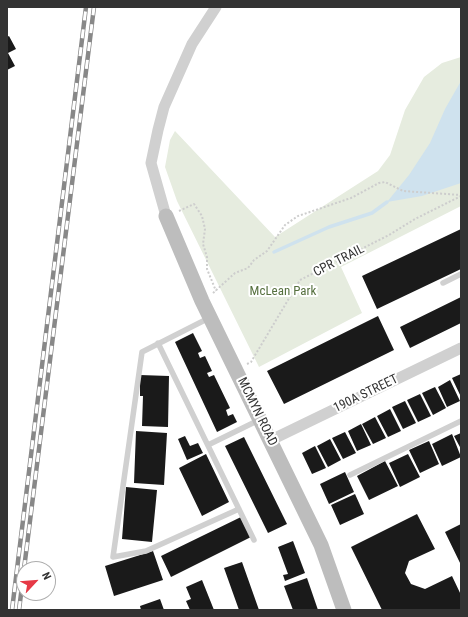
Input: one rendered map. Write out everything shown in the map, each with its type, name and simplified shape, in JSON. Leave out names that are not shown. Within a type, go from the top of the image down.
[{"type":"street","points":[[166,216],[151,163],[158,130],[164,108],[192,44],[216,7]]},
{"type":"street","name":"MCMYN ROAD","points":[[166,216],[202,301],[261,419],[321,545],[344,610]]},
{"type":"street","name":"190A STREET","points":[[271,440],[461,348]]},
{"type":"lane","points":[[443,283],[461,274]]},
{"type":"lane","points":[[210,317],[142,352],[113,556],[146,551],[239,509]]},
{"type":"lane","points":[[158,343],[254,540]]},
{"type":"lane","points":[[208,445],[261,419]]},
{"type":"lane","points":[[350,475],[461,421]]},
{"type":"path","points":[[202,301],[216,291],[235,273],[248,268],[254,260],[266,251],[285,225],[298,216],[351,198],[379,183],[386,182],[403,191],[442,192],[461,196]]},
{"type":"path","name":"CPR TRAIL","points":[[251,362],[300,280],[330,267],[415,219],[461,196]]},
{"type":"path","points":[[166,216],[194,204],[198,208],[206,230],[203,244],[207,257],[207,269],[216,291]]},
{"type":"green space","name":"McLean Park","points":[[461,57],[461,206],[341,267],[362,313],[259,367],[177,201],[165,167],[170,140],[175,131],[275,237],[378,171],[390,155],[405,110],[424,77],[442,63]]},
{"type":"water","points":[[461,81],[461,183],[422,196],[387,202],[409,175],[430,143],[445,109]]},
{"type":"building","points":[[9,36],[16,49],[8,53],[15,66],[7,70],[7,37]]},
{"type":"building","points":[[461,229],[461,269],[377,309],[362,276]]},
{"type":"building","points":[[461,297],[461,323],[410,348],[400,327]]},
{"type":"building","points":[[378,316],[394,350],[284,404],[267,371]]},
{"type":"building","points":[[193,333],[202,351],[198,353],[200,358],[205,356],[212,371],[207,373],[209,377],[214,375],[230,408],[226,410],[228,416],[233,414],[237,422],[217,432],[175,342]]},
{"type":"building","points":[[461,374],[461,397],[452,378]]},
{"type":"building","points":[[140,375],[169,376],[168,427],[142,426],[143,396],[140,396]]},
{"type":"building","points":[[450,380],[460,401],[447,407],[438,387]]},
{"type":"building","points":[[435,387],[446,408],[433,415],[422,393]]},
{"type":"building","points":[[420,394],[431,416],[418,422],[407,400]]},
{"type":"building","points":[[405,401],[416,423],[403,429],[392,407]]},
{"type":"building","points":[[390,409],[401,431],[388,437],[377,416]]},
{"type":"building","points":[[375,417],[386,438],[373,444],[362,424]]},
{"type":"building","points":[[361,424],[371,445],[357,451],[348,431]]},
{"type":"building","points":[[136,431],[167,433],[164,485],[134,483]]},
{"type":"building","points":[[345,432],[356,453],[343,459],[332,438]]},
{"type":"building","points":[[461,433],[461,449],[454,436]]},
{"type":"building","points":[[452,434],[461,457],[442,466],[432,444]]},
{"type":"building","points":[[185,436],[190,446],[198,443],[203,453],[187,460],[178,439]]},
{"type":"building","points":[[244,437],[287,524],[268,533],[225,446]]},
{"type":"building","points":[[330,439],[341,460],[328,467],[317,446]]},
{"type":"building","points":[[429,441],[439,464],[420,473],[409,450]]},
{"type":"building","points":[[315,446],[326,468],[312,474],[302,453]]},
{"type":"building","points":[[206,454],[229,502],[202,516],[179,468]]},
{"type":"building","points":[[408,454],[420,477],[400,487],[389,463]]},
{"type":"building","points":[[385,461],[398,486],[369,500],[357,476]]},
{"type":"building","points":[[345,472],[354,492],[329,504],[320,484]]},
{"type":"building","points":[[126,487],[157,490],[152,542],[122,539]]},
{"type":"building","points":[[355,494],[364,514],[340,525],[331,505]]},
{"type":"building","points":[[417,514],[435,549],[409,561],[405,573],[411,584],[425,589],[452,576],[461,595],[461,610],[382,610],[351,547]]},
{"type":"building","points":[[241,517],[251,537],[171,577],[161,556]]},
{"type":"building","points":[[461,524],[461,565],[445,532]]},
{"type":"building","points":[[293,541],[305,573],[285,581],[283,575],[288,574],[278,547]]},
{"type":"building","points":[[153,551],[163,580],[114,596],[105,566]]},
{"type":"building","points":[[242,562],[259,610],[239,610],[224,568]]},
{"type":"building","points":[[307,578],[318,610],[293,610],[284,586]]},
{"type":"building","points":[[202,580],[214,610],[190,610],[186,601],[191,599],[186,587]]},
{"type":"building","points":[[160,599],[164,610],[141,610],[140,606]]},
{"type":"waterway","points":[[274,252],[329,227],[372,213],[387,202]]},
{"type":"railway","points":[[12,610],[86,7]]},
{"type":"railway","points":[[25,561],[94,7]]},
{"type":"railway","points":[[19,610],[20,601]]}]
